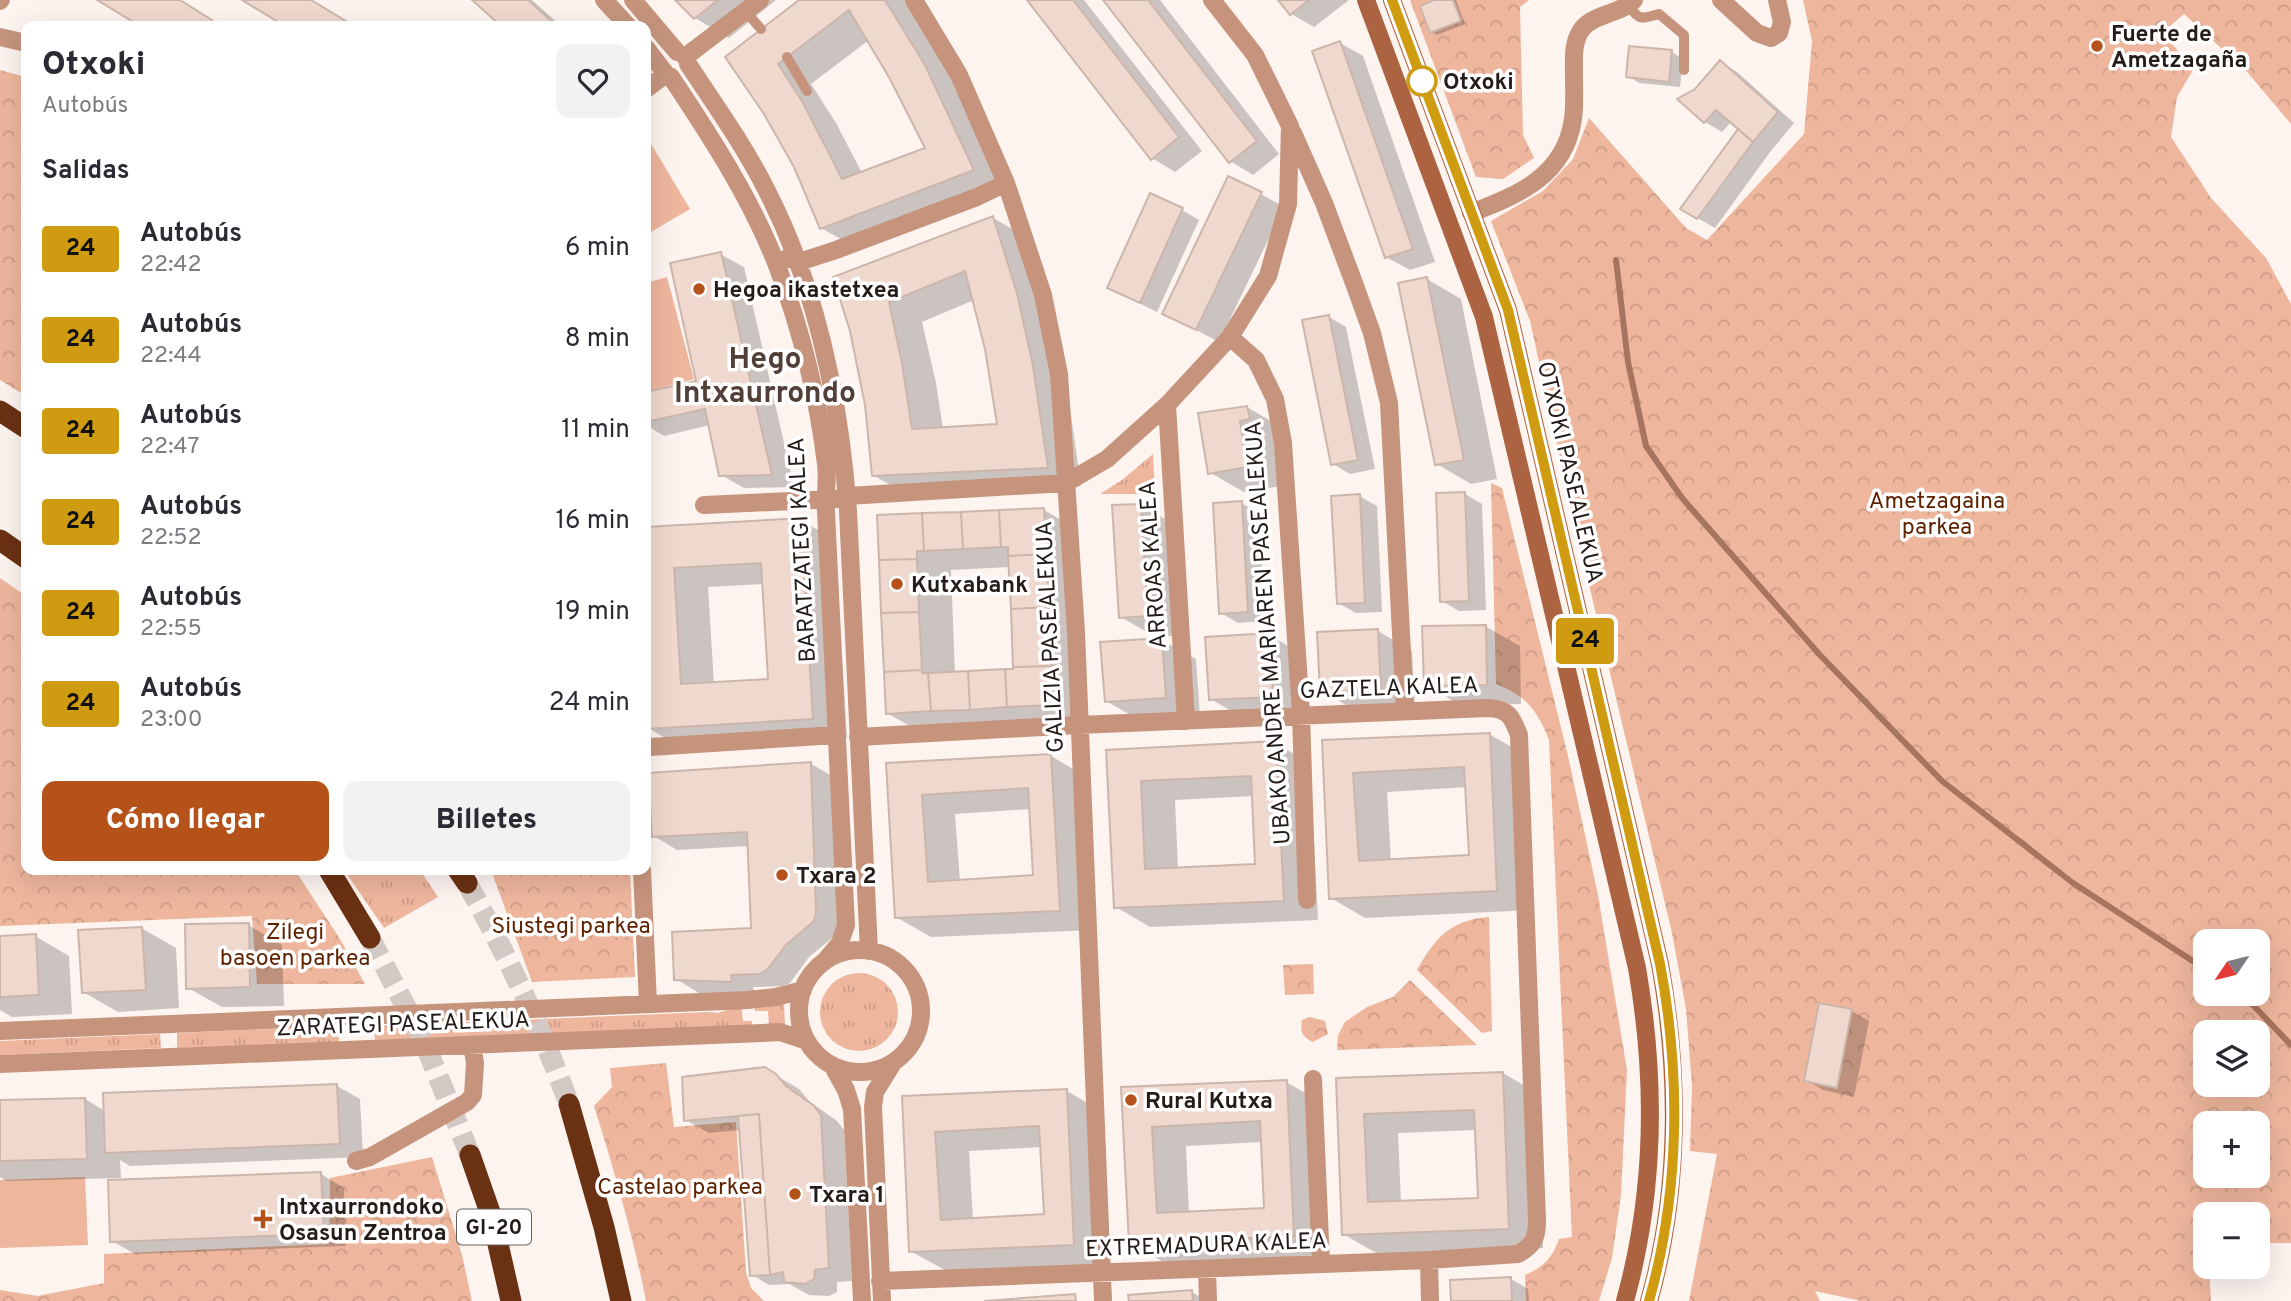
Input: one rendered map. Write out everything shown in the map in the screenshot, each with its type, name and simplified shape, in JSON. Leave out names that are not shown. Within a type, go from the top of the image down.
[{"type":"highway","points":[[0,411],[21,425]]},
{"type":"highway","points":[[0,540],[21,555]]},
{"type":"highway","points":[[332,875],[370,938]]},
{"type":"highway","points":[[569,1104],[621,1301]]},
{"type":"highway","name":"GI-20","points":[[470,1154],[492,1218],[511,1301]]},
{"type":"highway","points":[[606,1301],[610,1254]]},
{"type":"main road","points":[[1366,0],[1484,317],[1637,968],[1650,1069],[1650,1135],[1645,1196],[1625,1301]]},
{"type":"main road","name":"OTXOKI PASEALEKUA","points":[[1392,0],[1508,310],[1669,1011],[1674,1068],[1674,1132],[1669,1198],[1649,1301]]},
{"type":"street","points":[[604,0],[623,21]]},
{"type":"street","name":"BARATZATEGI KALEA","points":[[632,0],[650,21]]},
{"type":"street","points":[[651,85],[667,74],[680,77],[684,75],[683,58],[760,0]]},
{"type":"street","name":"GALIZIA PASEALEKUA","points":[[914,0],[959,75],[1006,183],[1043,295],[1059,374],[1076,632],[1102,1301]]},
{"type":"street","points":[[1212,0],[1255,55],[1290,126],[1324,203],[1372,333],[1389,403],[1405,710]]},
{"type":"street","points":[[1721,0],[1757,33],[1771,38],[1779,33],[1782,22],[1777,0]]},
{"type":"street","points":[[1471,213],[1516,195],[1541,179],[1558,159],[1565,148],[1573,120],[1574,45],[1583,28],[1631,3]]},
{"type":"street","name":"BARATZATEGI KALEA","points":[[651,22],[683,58],[731,127],[762,181],[799,262],[823,342],[835,394],[847,496],[869,951]]},
{"type":"street","points":[[0,37],[21,42]]},
{"type":"street","name":"BARATZATEGI KALEA","points":[[651,54],[710,135],[746,200],[777,266],[813,391],[826,467],[825,499],[846,925],[840,943],[824,962]]},
{"type":"street","points":[[704,505],[1066,483],[1107,458],[1167,405],[1230,337],[1268,276],[1288,204],[1290,126]]},
{"type":"street","points":[[746,200],[757,201],[782,256],[799,262],[977,197],[1006,183]]},
{"type":"street","name":"UBAKO ANDRE MARIAREN PASEALEKUA","points":[[1230,337],[1256,360],[1275,399],[1283,443],[1301,715],[1307,900]]},
{"type":"street","name":"ARROAS KALEA","points":[[1167,405],[1186,721]]},
{"type":"street","name":"GAZTELA KALEA","points":[[858,737],[1078,724],[1405,710],[1501,709],[1513,719],[1519,735],[1537,1220],[1537,1237],[1531,1247]]},
{"type":"street","points":[[651,747],[836,735]]},
{"type":"street","points":[[642,875],[648,1004]]},
{"type":"street","points":[[869,951],[885,956],[901,967],[911,979],[919,997],[920,1013],[915,1037],[906,1051],[893,1063],[866,1072],[848,1071],[822,1060],[807,1041],[801,1029],[799,1013],[803,990],[812,973],[824,962],[841,953],[869,951]]},
{"type":"street","name":"ZARATEGI PASEALEKUA","points":[[0,1031],[748,1000],[803,990]]},
{"type":"street","name":"ZARATEGI PASEALEKUA","points":[[0,1064],[780,1032],[807,1041]]},
{"type":"street","points":[[356,1161],[370,1157],[467,1102],[473,1095],[475,1063],[472,1045]]},
{"type":"street","points":[[882,1301],[873,1107],[875,1092],[893,1063]]},
{"type":"street","points":[[832,1065],[846,1090],[852,1109],[862,1301]]},
{"type":"street","points":[[1313,1079],[1321,1264]]},
{"type":"street","name":"EXTREMADURA KALEA","points":[[880,1281],[1429,1260],[1518,1254],[1531,1247]]},
{"type":"street","points":[[1429,1260],[1430,1301]]},
{"type":"street","points":[[1207,1269],[1208,1301]]},
{"type":"lane","points":[[1631,3],[1634,15],[1643,19],[1659,14],[1684,35],[1684,70]]},
{"type":"lane","points":[[746,11],[761,29]]},
{"type":"lane","points":[[787,57],[807,91]]},
{"type":"green space","points":[[1410,0],[1529,0],[1520,7],[1523,135],[1534,158],[1503,179],[1476,177]]},
{"type":"green space","name":"Ametzagaina parkea","points":[[1803,0],[2291,0],[2291,124],[2248,73],[2184,14],[2163,32],[2193,70],[2177,97],[2171,137],[2211,198],[2266,258],[2291,304],[2291,1243],[2270,1243],[2270,1202],[2193,1202],[2193,1279],[2210,1279],[2211,1301],[1861,1301],[1815,1291],[1820,1301],[1689,1301],[1717,1154],[1690,1151],[1692,1086],[1686,1009],[1672,933],[1575,526],[1530,321],[1491,221],[1543,191],[1573,159],[1589,118],[1686,228],[1707,240],[1804,134],[1812,41]]},
{"type":"green space","points":[[0,70],[21,76],[21,393],[0,380]]},
{"type":"green space","points":[[651,144],[690,209],[651,232]]},
{"type":"green space","points":[[667,277],[694,379],[651,391],[651,282]]},
{"type":"green space","points":[[1153,454],[1155,494],[1100,494],[1122,480]]},
{"type":"green space","points":[[1491,483],[1502,488],[1568,756],[1598,895],[1627,1070],[1621,1195],[1612,1258],[1599,1301],[1526,1301],[1525,1275],[1546,1261],[1559,1239],[1572,1237],[1549,740],[1540,720],[1529,705],[1496,684]]},
{"type":"green space","name":"Zilegi basoen parkea","points":[[0,578],[21,593],[21,875],[298,875],[340,939],[365,984],[257,984],[252,916],[0,926]]},
{"type":"green space","points":[[347,875],[423,875],[438,897],[384,928]]},
{"type":"green space","name":"Siustegi parkea","points":[[493,875],[630,875],[635,977],[532,982]]},
{"type":"green space","points":[[1489,917],[1492,1031],[1482,1033],[1417,970],[1430,949],[1445,933],[1464,922]]},
{"type":"green space","points":[[1313,964],[1314,994],[1285,995],[1283,965]]},
{"type":"green space","points":[[859,973],[874,976],[887,984],[895,997],[898,1012],[895,1027],[887,1040],[874,1048],[859,1051],[844,1048],[831,1040],[823,1027],[820,1012],[823,997],[831,984],[844,976]]},
{"type":"green space","points":[[1410,980],[1477,1045],[1337,1050],[1338,1035],[1345,1022],[1367,1007],[1393,997]]},
{"type":"green space","points":[[784,1003],[785,1025],[769,1026],[768,1011],[755,1011],[755,1004]]},
{"type":"green space","points":[[741,1005],[743,1021],[752,1021],[752,1026],[375,1040],[374,1026],[718,1013]]},
{"type":"green space","points":[[1310,1017],[1325,1021],[1328,1034],[1313,1042],[1304,1036],[1302,1031],[1302,1020]]},
{"type":"green space","points":[[338,1026],[339,1042],[177,1048],[177,1033]]},
{"type":"green space","points":[[160,1034],[161,1048],[0,1055],[0,1041]]},
{"type":"green space","name":"Castelao parkea","points":[[666,1063],[674,1127],[736,1122],[746,1272],[751,1288],[764,1301],[646,1301],[623,1203],[594,1106],[612,1087],[610,1068]]},
{"type":"green space","points":[[432,1157],[462,1255],[472,1301],[0,1301],[0,1290],[38,1296],[104,1283],[104,1254],[329,1244],[330,1178]]},
{"type":"green space","points":[[85,1177],[88,1245],[0,1248],[0,1180]]},
{"type":"building","points":[[97,0],[180,0],[212,20],[211,21],[132,21]]},
{"type":"building","points":[[242,0],[311,0],[346,21],[277,21]]},
{"type":"building","points":[[472,0],[528,0],[551,21],[495,21]]},
{"type":"building","points":[[675,0],[718,0],[694,19]]},
{"type":"building","points":[[799,0],[885,0],[925,65],[974,170],[820,229],[794,167],[764,114],[725,57]],"holes":[[[849,10],[890,79],[925,148],[842,179],[802,101],[778,64]]]},
{"type":"building","points":[[1027,0],[1073,0],[1179,137],[1151,160]]},
{"type":"building","points":[[1103,0],[1148,0],[1257,141],[1229,163]]},
{"type":"building","points":[[1278,0],[1309,0],[1290,15]]},
{"type":"building","points":[[1434,0],[1453,0],[1461,21],[1430,33],[1420,6]]},
{"type":"building","points":[[1340,41],[1413,249],[1385,258],[1312,51]]},
{"type":"building","points":[[1629,46],[1672,50],[1669,82],[1626,77]]},
{"type":"building","points":[[1720,60],[1778,112],[1753,142],[1716,110],[1704,123],[1677,99],[1695,89]]},
{"type":"building","points":[[1738,129],[1753,142],[1697,219],[1680,209]]},
{"type":"building","points":[[1228,176],[1262,192],[1196,330],[1162,314]]},
{"type":"building","points":[[1150,193],[1183,208],[1140,303],[1107,288]]},
{"type":"building","points":[[993,216],[1017,293],[1033,366],[1048,468],[872,476],[865,405],[850,331],[833,277]],"holes":[[[965,271],[985,349],[997,424],[912,429],[889,302]]]},
{"type":"building","points":[[721,252],[772,475],[719,476],[705,409],[651,421],[651,391],[696,381],[670,263]]},
{"type":"building","points":[[1427,277],[1464,460],[1435,465],[1398,283]]},
{"type":"building","points":[[1329,315],[1358,460],[1331,465],[1302,320]]},
{"type":"building","points":[[1247,406],[1250,419],[1240,421],[1247,467],[1208,474],[1198,413]]},
{"type":"building","points":[[1465,492],[1469,601],[1440,602],[1436,493]]},
{"type":"building","points":[[1360,494],[1365,603],[1337,604],[1331,496]]},
{"type":"building","points":[[1242,501],[1248,612],[1219,614],[1213,503]]},
{"type":"building","points":[[1141,504],[1148,616],[1119,618],[1112,505]]},
{"type":"building","points":[[1044,508],[1047,554],[1008,556],[1008,547],[1001,547],[999,510]]},
{"type":"building","points":[[999,510],[1001,547],[963,549],[961,512]]},
{"type":"building","points":[[961,512],[963,549],[924,551],[922,513]]},
{"type":"building","points":[[922,513],[924,551],[917,551],[917,559],[879,560],[877,515]]},
{"type":"building","points":[[801,518],[813,719],[651,729],[651,527]],"holes":[[[761,563],[768,679],[681,684],[674,568]]]},
{"type":"building","points":[[1047,554],[1049,607],[1011,609],[1008,556]]},
{"type":"building","points":[[917,559],[919,612],[881,613],[879,560]]},
{"type":"building","points":[[1049,607],[1052,666],[1013,667],[1011,609]]},
{"type":"building","points":[[919,612],[922,670],[884,672],[881,613]]},
{"type":"building","points":[[1486,625],[1487,685],[1424,686],[1422,626]]},
{"type":"building","points":[[1378,629],[1381,690],[1320,692],[1317,632]]},
{"type":"building","points":[[1270,633],[1273,697],[1209,700],[1205,637]]},
{"type":"building","points":[[1162,638],[1166,698],[1105,702],[1100,642]]},
{"type":"building","points":[[1052,666],[1053,705],[1007,707],[1005,669]]},
{"type":"building","points":[[1005,669],[1007,707],[970,710],[968,671]]},
{"type":"building","points":[[922,670],[922,673],[928,673],[931,711],[886,714],[884,672]]},
{"type":"building","points":[[968,671],[970,710],[931,711],[928,673]]},
{"type":"building","points":[[1490,733],[1497,891],[1329,899],[1322,740]],"holes":[[[1464,767],[1469,855],[1359,861],[1353,773]]]},
{"type":"building","points":[[1276,741],[1284,901],[1114,908],[1106,750]],"holes":[[[1251,776],[1255,864],[1145,869],[1141,781]]]},
{"type":"building","points":[[1051,754],[1060,911],[895,918],[886,763]],"holes":[[[1028,788],[1033,875],[928,882],[922,795]]]},
{"type":"building","name":"Txara 2","points":[[811,762],[816,913],[814,921],[786,945],[767,970],[759,974],[731,975],[732,982],[674,980],[672,932],[751,928],[747,832],[652,837],[651,773]]},
{"type":"building","points":[[249,923],[250,987],[186,989],[185,924]]},
{"type":"building","points":[[142,927],[146,990],[82,993],[78,930]]},
{"type":"building","points":[[36,934],[39,995],[0,997],[0,936]]},
{"type":"building","points":[[1819,1003],[1852,1009],[1837,1088],[1804,1081]]},
{"type":"building","name":"Txara 1","points":[[765,1067],[813,1105],[821,1115],[829,1268],[815,1270],[814,1279],[805,1284],[784,1282],[783,1272],[770,1275],[759,1114],[684,1121],[682,1077]]},
{"type":"building","points":[[1503,1072],[1509,1229],[1342,1235],[1336,1078]],"holes":[[[1474,1110],[1478,1198],[1368,1202],[1364,1114]]]},
{"type":"building","points":[[1287,1080],[1294,1236],[1129,1244],[1121,1087]],"holes":[[[1260,1121],[1264,1208],[1157,1213],[1152,1127]]]},
{"type":"building","points":[[337,1084],[340,1144],[105,1153],[103,1093]]},
{"type":"building","points":[[1067,1089],[1074,1245],[909,1252],[902,1096]],"holes":[[[1039,1126],[1044,1214],[941,1220],[935,1132]]]},
{"type":"building","points":[[85,1098],[87,1159],[0,1161],[0,1100]]},
{"type":"building","points":[[759,1114],[770,1275],[750,1276],[738,1116]]},
{"type":"building","points":[[321,1172],[324,1234],[110,1242],[108,1180]]},
{"type":"building","points":[[1511,1277],[1512,1301],[1451,1301],[1450,1280]]},
{"type":"building","points":[[1192,1290],[1193,1301],[1129,1301],[1128,1295]]},
{"type":"building","points":[[1075,1294],[1076,1301],[984,1301]]},
{"type":"waterway","points":[[1616,260],[1628,362],[1646,446],[1682,498],[1819,654],[1942,781],[2073,883],[2193,961]]},
{"type":"waterway","points":[[2254,1006],[2291,1045]]},
{"type":"tunnel","points":[[467,883],[523,992],[569,1104]]},
{"type":"tunnel","points":[[370,938],[425,1044],[470,1155]]},
{"type":"bus line","name":"24","points":[[1392,0],[1508,310],[1660,964],[1669,1011],[1674,1068],[1674,1132],[1669,1198],[1649,1301]]},
{"type":"place","name":"Fuerte de Ametzagaña","points":[[2097,46]]},
{"type":"place","name":"Otxoki","points":[[1422,81]]},
{"type":"place","name":"Hegoa ikastetxea","points":[[699,289]]},
{"type":"place","name":"Kutxabank","points":[[897,584]]},
{"type":"place","name":"Txara 2","points":[[782,875]]},
{"type":"place","name":"Rural Kutxa","points":[[1131,1100]]},
{"type":"place","name":"Txara 1","points":[[795,1194]]},
{"type":"place","name":"Intxaurrondoko Osasun Zentroa","points":[[263,1219]]},
{"type":"district","name":"Hego Intxaurrondo","points":[[765,375]]}]
